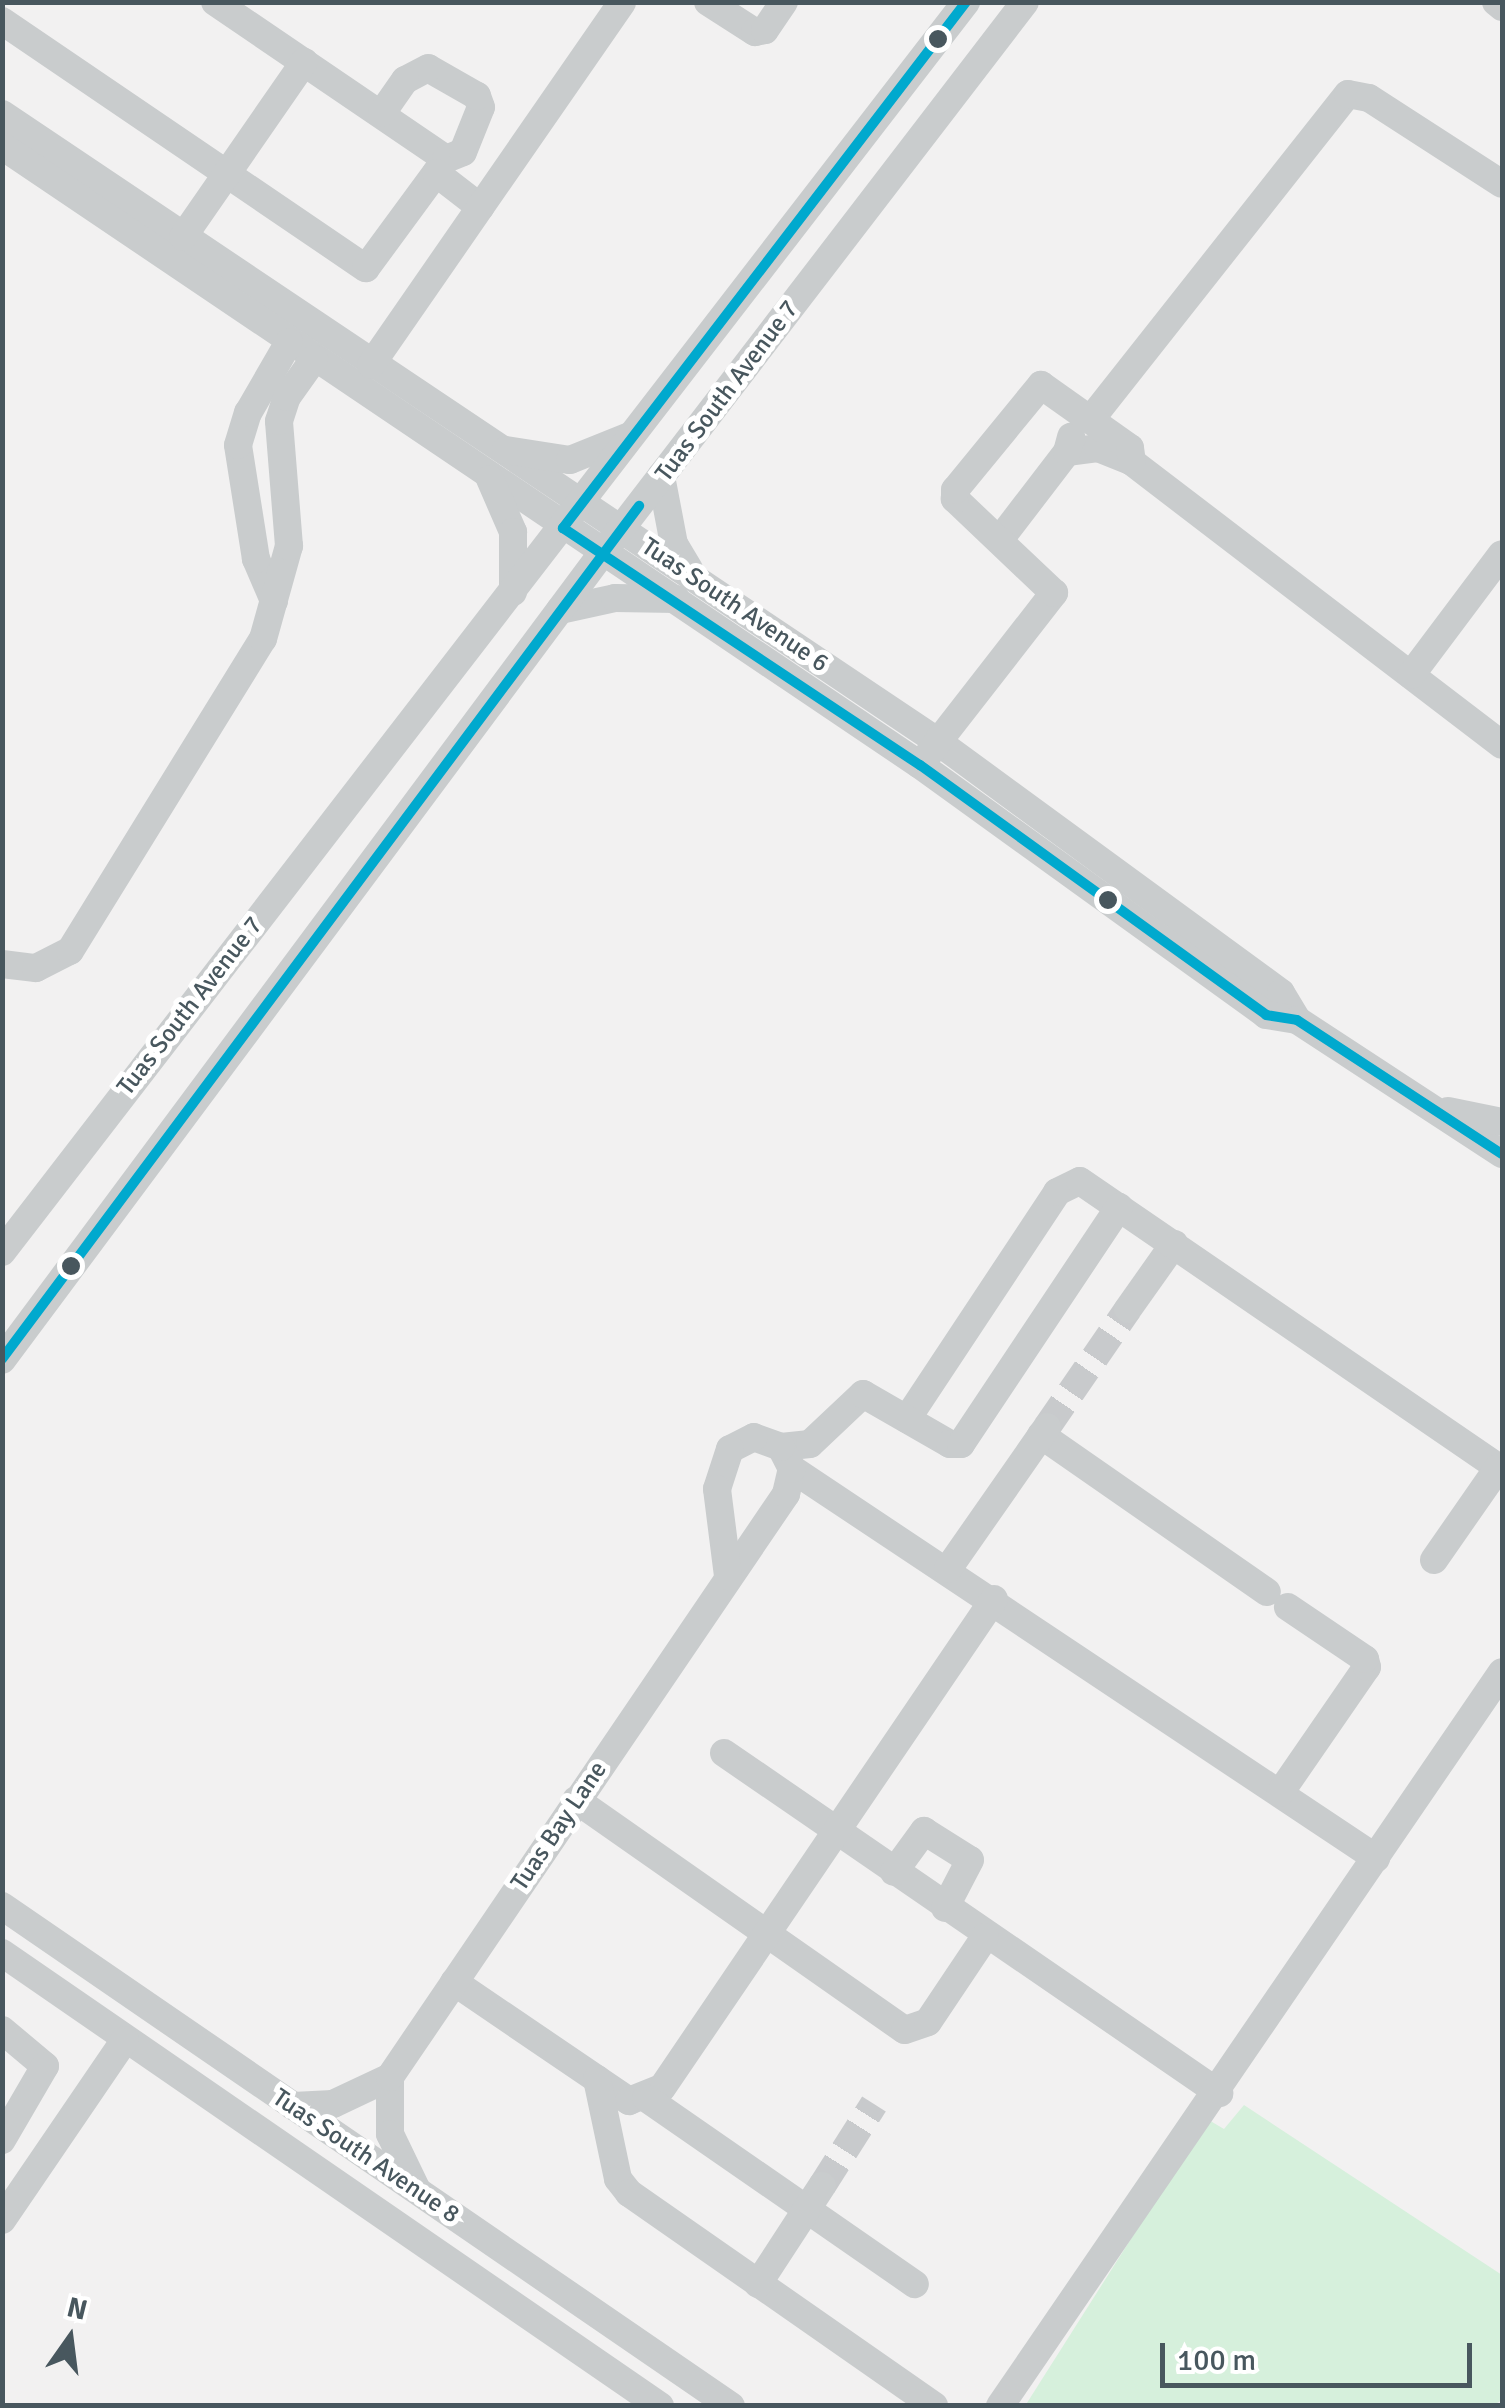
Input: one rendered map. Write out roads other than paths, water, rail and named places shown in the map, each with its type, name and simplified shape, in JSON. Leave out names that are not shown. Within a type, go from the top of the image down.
[{"type":"street","points":[[214,2],[382,113],[480,206]]},
{"type":"street","points":[[371,365],[622,2]]},
{"type":"street","points":[[708,2],[755,32],[765,30],[784,2]]},
{"type":"street","name":"Tuas South Avenue 7","points":[[2,1252],[572,518],[966,2]]},
{"type":"street","name":"Tuas South Avenue 7","points":[[2,1360],[603,552],[1025,2]]},
{"type":"street","points":[[1496,2],[1502,7]]},
{"type":"street","points":[[2,21],[366,268],[441,166],[463,152],[478,125],[477,96],[428,68],[405,80],[382,113]]},
{"type":"street","points":[[183,237],[304,62]]},
{"type":"street","points":[[1002,538],[1068,452],[1084,414],[1348,94],[1369,98],[1502,184]]},
{"type":"street","name":"Tuas South Avenue 6","points":[[2,114],[495,448],[603,552],[920,766],[1266,1015],[1297,1020]]},
{"type":"street","name":"Tuas South Avenue 6","points":[[2,146],[490,479],[572,518],[621,530],[692,574],[937,742],[1280,994],[1297,1020],[1502,1154]]},
{"type":"street","points":[[274,601],[256,559],[240,480],[238,445],[248,413],[290,342]]},
{"type":"street","points":[[2,964],[36,968],[70,951],[263,640],[289,546],[279,422],[287,397],[314,359]]},
{"type":"street","points":[[920,766],[1054,594],[1002,538],[956,499],[955,490],[1035,388],[1044,385],[1130,448],[1132,462]]},
{"type":"street","points":[[248,413],[279,422]]},
{"type":"street","points":[[495,448],[570,460],[590,457],[635,433]]},
{"type":"street","points":[[1068,452],[1098,448],[1132,462],[1502,745]]},
{"type":"street","points":[[661,476],[674,544],[692,574]]},
{"type":"street","points":[[490,479],[513,532],[513,592]]},
{"type":"street","points":[[1411,675],[1502,554]]},
{"type":"street","points":[[560,610],[615,598],[677,599]]},
{"type":"street","points":[[1432,1108],[1502,1122]]},
{"type":"street","points":[[907,1419],[1066,1183],[1080,1181],[1500,1469],[1434,1560]]},
{"type":"street","points":[[787,1458],[810,1444],[863,1394],[950,1444],[965,1441],[1119,1207]]},
{"type":"street","points":[[1128,1310],[1174,1244]]},
{"type":"street","points":[[948,1569],[1044,1431],[1365,1660],[1367,1667],[1280,1793]]},
{"type":"street","points":[[728,1576],[717,1489],[730,1449],[754,1438],[1376,1858]]},
{"type":"street","name":"Tuas Bay Lane","points":[[292,2106],[333,2104],[390,2076],[786,1494],[787,1458]]},
{"type":"street","points":[[454,1982],[628,2101],[646,2098],[662,2088],[994,1599]]},
{"type":"street","points":[[1000,2406],[1219,2094],[1502,1672]]},
{"type":"street","points":[[724,1753],[1219,2094]]},
{"type":"street","points":[[576,1800],[904,2030],[919,2030],[986,1937]]},
{"type":"street","points":[[894,1872],[924,1831],[957,1850],[972,1864],[945,1908]]},
{"type":"street","name":"Tuas South Avenue 8","points":[[2,1906],[731,2406]]},
{"type":"street","name":"Tuas South Avenue 8","points":[[2,1953],[660,2406]]},
{"type":"street","points":[[2,2030],[45,2066],[2,2140]]},
{"type":"street","points":[[2,2220],[12,2186],[125,2040]]},
{"type":"street","points":[[390,2076],[390,2134],[418,2192]]},
{"type":"street","points":[[597,2079],[618,2179],[758,2284],[934,2406]]},
{"type":"street","points":[[646,2098],[915,2284]]},
{"type":"street","points":[[758,2284],[822,2186]]},
{"type":"tunnel","points":[[1047,1427],[1128,1309]]},
{"type":"tunnel","points":[[822,2186],[874,2104]]}]
